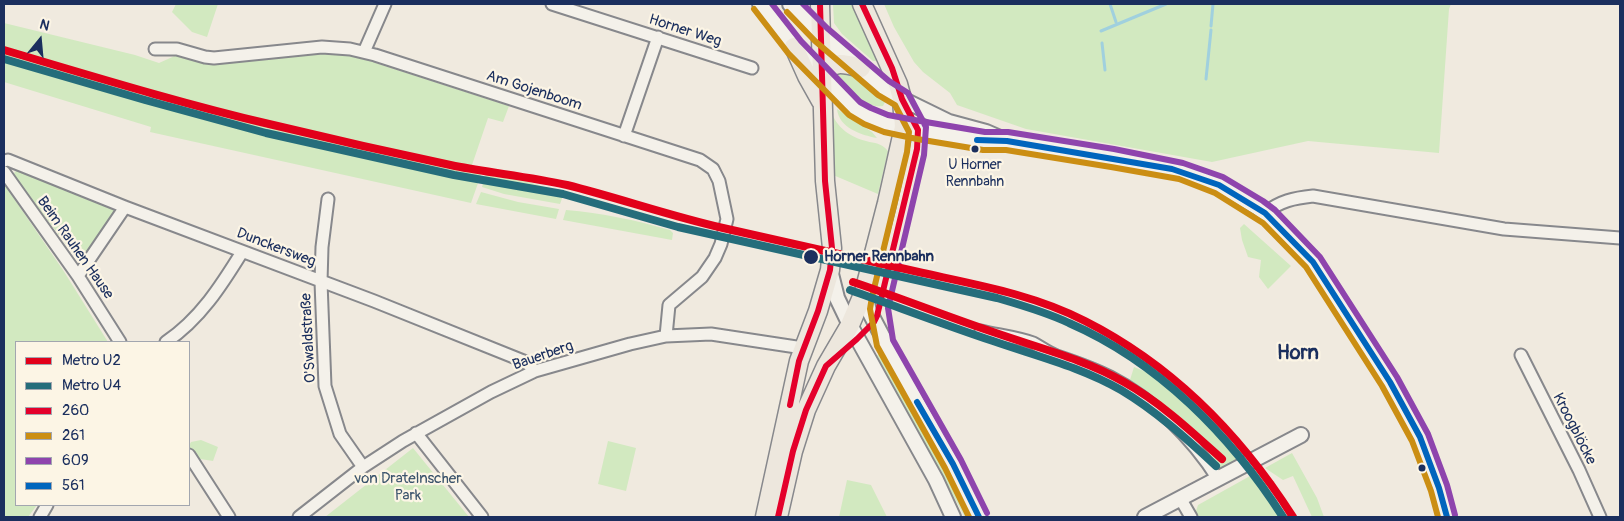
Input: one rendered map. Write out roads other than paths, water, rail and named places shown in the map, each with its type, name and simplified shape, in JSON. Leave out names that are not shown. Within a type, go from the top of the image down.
[{"type":"main road","points":[[761,4],[794,47],[843,97],[862,113],[878,121],[904,127]]},
{"type":"main road","points":[[791,4],[821,34],[884,88],[902,100]]},
{"type":"main road","points":[[765,517],[803,348],[818,312],[830,270],[832,248],[825,181],[820,4]]},
{"type":"main road","points":[[778,517],[793,451],[806,410],[826,366],[850,325],[864,291],[888,203],[904,127],[902,100],[892,68],[862,4]]},
{"type":"main road","points":[[794,47],[807,76],[822,102]]},
{"type":"main road","points":[[822,76],[827,68],[836,64],[861,68]]},
{"type":"street","points":[[364,52],[385,4]]},
{"type":"street","name":"Horner Weg","points":[[552,4],[752,68]]},
{"type":"street","points":[[624,136],[658,38]]},
{"type":"street","name":"Am Gojenboom","points":[[155,49],[177,49],[214,58],[307,48],[336,48],[364,52],[700,160],[713,169],[720,181],[727,219],[721,244],[715,258],[702,276],[669,304],[666,336]]},
{"type":"street","points":[[902,100],[941,119],[986,132],[1007,141]]},
{"type":"street","points":[[904,127],[984,141],[1007,141],[1181,171],[1219,185],[1265,213],[1313,262],[1390,382],[1420,438],[1439,488],[1447,517]]},
{"type":"street","name":"Dunckersweg","points":[[4,161],[8,160],[526,362],[535,371]]},
{"type":"street","name":"Beim Rauhen Hause","points":[[4,172],[78,276],[119,341]]},
{"type":"street","points":[[1265,213],[1276,205],[1292,198],[1313,196],[1504,229],[1620,238]]},
{"type":"street","name":"O'Swaldstraße","points":[[328,199],[322,247],[321,282],[325,386],[340,434],[363,467]]},
{"type":"street","points":[[78,276],[125,207]]},
{"type":"street","points":[[167,341],[205,307],[242,252]]},
{"type":"street","points":[[830,270],[837,298],[850,325],[936,480],[954,517]]},
{"type":"street","points":[[864,291],[869,312],[953,464],[979,517]]},
{"type":"street","points":[[980,331],[1032,343],[1054,355],[1082,364],[1124,384],[1174,425],[1218,478]]},
{"type":"street","name":"Bauerberg","points":[[299,517],[363,467],[416,433],[491,392],[535,371],[630,344],[666,336],[711,334],[803,348]]},
{"type":"street","name":"Kroogblöcke","points":[[1521,355],[1579,470],[1600,517]]},
{"type":"street","points":[[416,433],[482,517]]},
{"type":"street","points":[[1145,517],[1301,435]]},
{"type":"street","points":[[190,457],[229,517]]},
{"type":"street","points":[[1180,498],[1191,517]]},
{"type":"street","points":[[40,517],[46,506]]},
{"type":"waterway","points":[[1110,4],[1116,22]]},
{"type":"waterway","points":[[1101,31],[1166,4]]},
{"type":"waterway","points":[[1211,26],[1213,4]]},
{"type":"waterway","points":[[1206,79],[1211,30]]},
{"type":"waterway","points":[[1102,43],[1105,70]]},
{"type":"metro line","name":"U2","points":[[4,50],[236,116],[455,166],[567,185],[703,223],[985,287],[1046,304],[1085,321],[1117,339],[1148,359],[1176,381],[1227,430],[1251,458],[1293,517]]},
{"type":"metro line","name":"U4","points":[[4,59],[266,133],[454,175],[563,194],[678,227],[997,298],[1042,312],[1102,339],[1133,358],[1163,380],[1216,430],[1263,487],[1283,517]]},
{"type":"metro line","name":"U2","points":[[853,282],[978,327],[1061,354],[1109,374],[1163,408],[1222,459]]},
{"type":"metro line","name":"U4","points":[[850,290],[975,335],[1058,362],[1106,382],[1134,398],[1159,416],[1216,466]]},
{"type":"place","name":"U Horner Rennbahn","points":[[975,149]]},
{"type":"place","name":"Horner Rennbahn","points":[[811,257]]},
{"type":"district","name":"Horn","points":[[1298,354]]},
{"type":"park label","name":"von Dratelnscher Park","points":[[408,488]]}]
